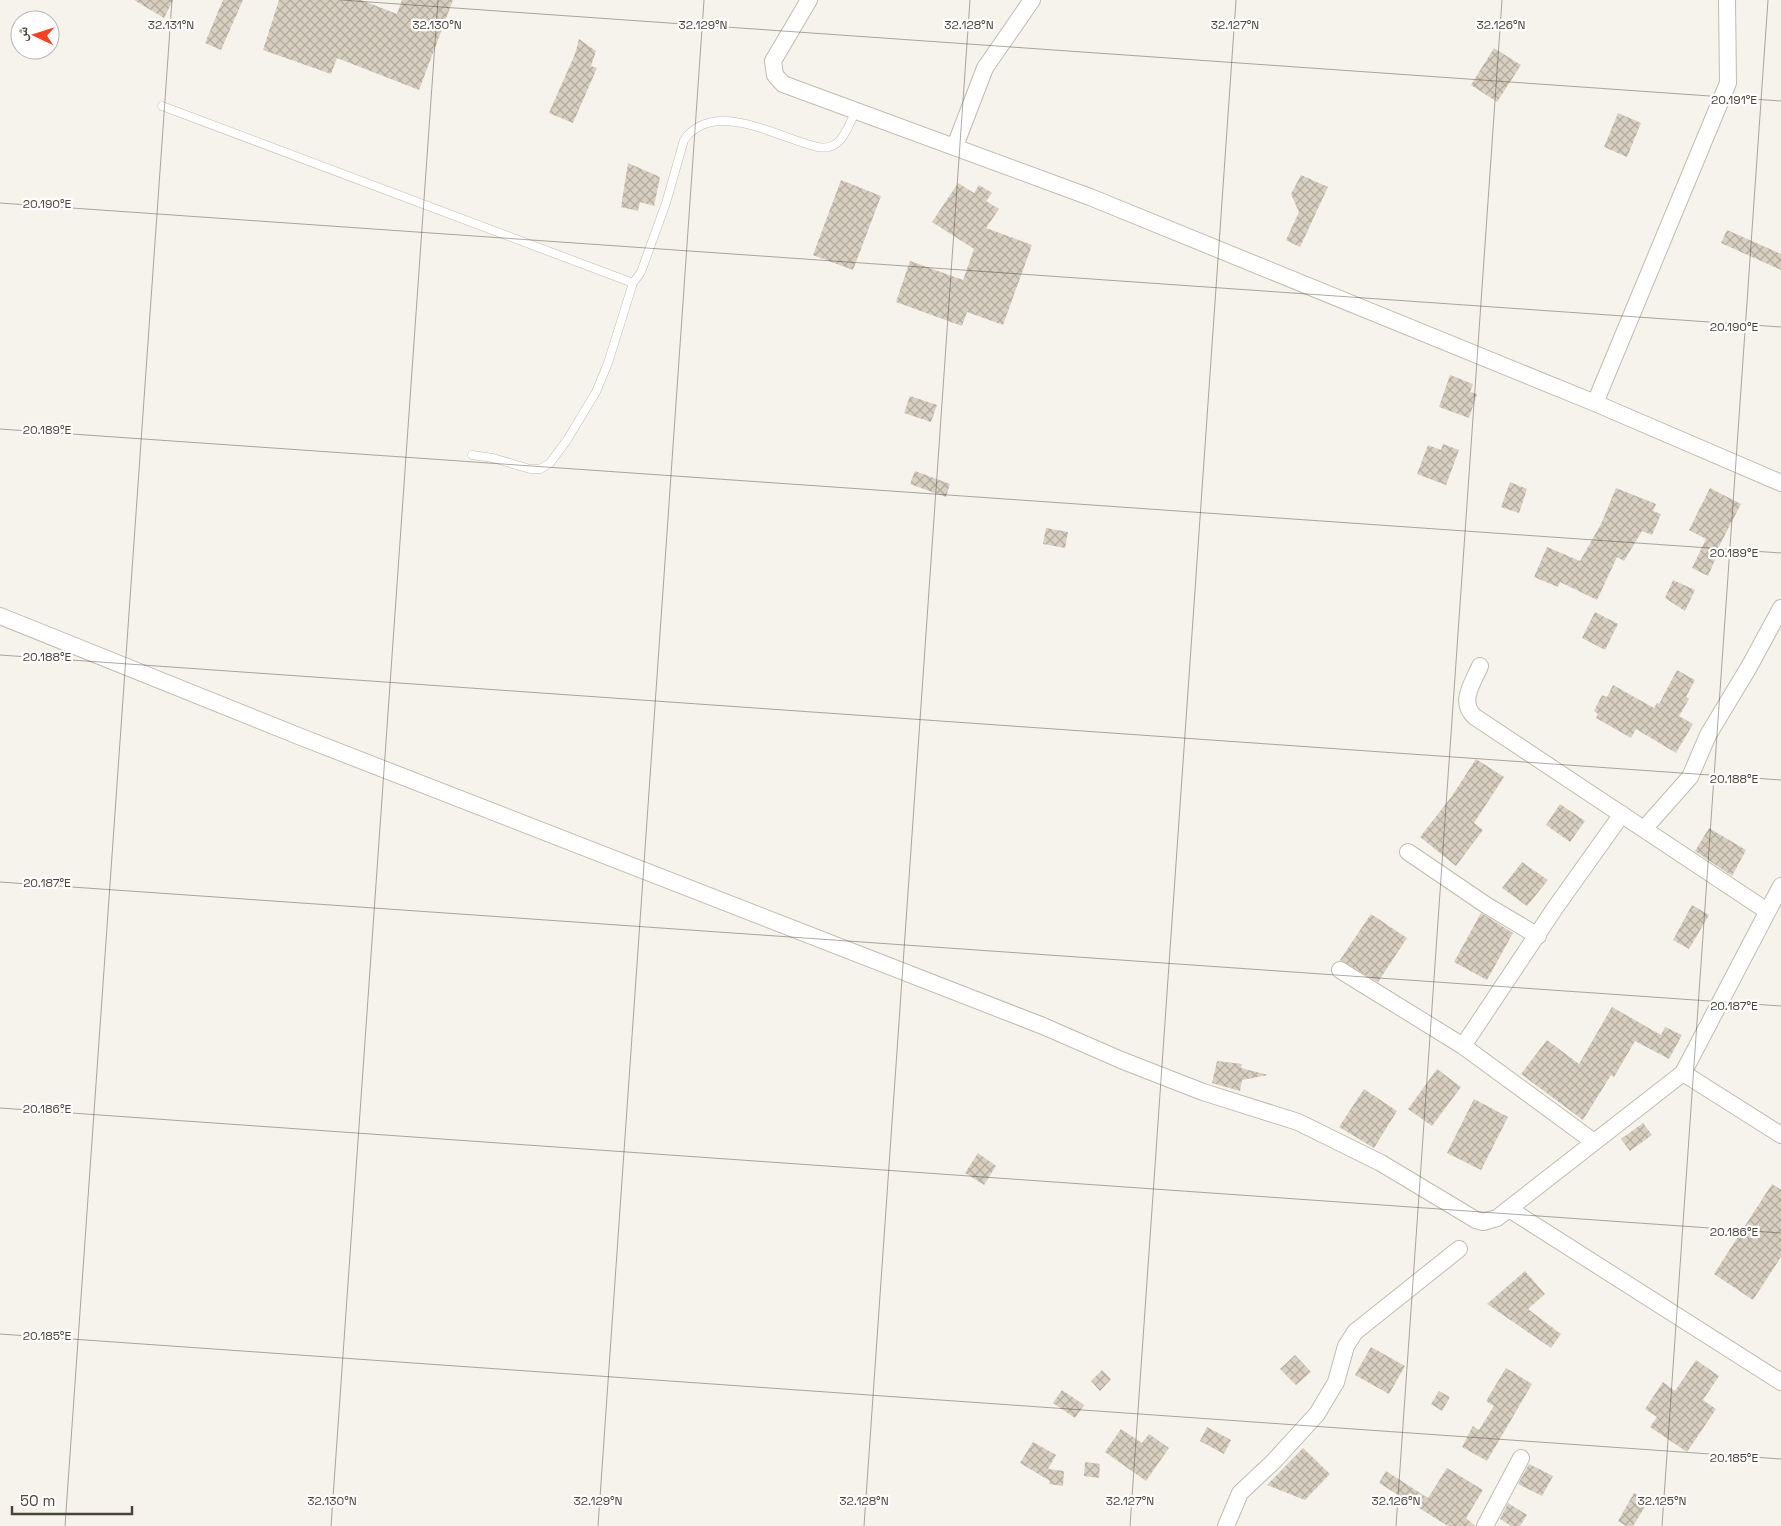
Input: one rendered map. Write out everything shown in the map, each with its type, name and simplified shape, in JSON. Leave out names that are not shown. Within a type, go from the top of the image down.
[{"type":"street","points":[[809,0],[773,61],[775,75],[783,84],[1090,196],[1595,403],[1781,483]]},
{"type":"street","points":[[955,146],[985,68],[1032,0]]},
{"type":"street","points":[[1595,403],[1728,83],[1727,0]]},
{"type":"street","points":[[1644,829],[1690,777],[1708,735],[1749,667],[1781,608]]},
{"type":"street","points":[[0,616],[301,737],[1044,1026],[1121,1060],[1203,1092],[1298,1122],[1381,1163],[1476,1220],[1490,1221],[1509,1209],[1683,1073],[1781,886]]},
{"type":"street","points":[[1480,666],[1467,697],[1466,704],[1472,714],[1767,911]]},
{"type":"street","points":[[1464,1046],[1622,814]]},
{"type":"street","points":[[1408,852],[1538,936]]},
{"type":"street","points":[[1340,970],[1464,1046],[1594,1142]]},
{"type":"street","points":[[1683,1073],[1781,1135]]},
{"type":"street","points":[[1509,1209],[1781,1382]]},
{"type":"street","points":[[1226,1526],[1240,1493],[1274,1461],[1317,1414],[1336,1382],[1346,1346],[1355,1332],[1458,1249]]},
{"type":"street","points":[[1485,1526],[1521,1458]]},
{"type":"lane","points":[[162,106],[633,284]]},
{"type":"lane","points":[[472,455],[536,470],[550,463],[584,414],[608,364],[633,284],[641,272],[666,203],[684,140],[696,127],[715,121],[732,122],[814,146],[830,147],[835,145],[843,135],[856,110]]},
{"type":"building","points":[[134,0],[173,0],[164,18]]},
{"type":"building","points":[[223,0],[243,0],[221,50],[205,43]]},
{"type":"building","points":[[279,0],[361,0],[397,14],[402,0],[453,0],[419,90],[337,58],[331,74],[263,50]]},
{"type":"building","points":[[579,39],[596,51],[591,66],[597,68],[573,123],[549,113],[575,54]]},
{"type":"building","points":[[1494,48],[1521,65],[1497,102],[1471,85]]},
{"type":"building","points":[[1618,113],[1641,123],[1627,157],[1604,147]]},
{"type":"building","points":[[628,163],[660,177],[654,206],[640,202],[638,211],[621,207]]},
{"type":"building","points":[[1301,175],[1328,187],[1300,247],[1286,240],[1299,212],[1291,194]]},
{"type":"building","points":[[841,180],[881,196],[853,270],[813,255]]},
{"type":"building","points":[[958,183],[974,193],[979,185],[992,193],[986,201],[999,209],[986,228],[1032,245],[1003,325],[967,312],[962,326],[896,302],[910,261],[963,280],[974,249],[932,222]]},
{"type":"building","points":[[1727,230],[1781,254],[1781,270],[1721,243]]},
{"type":"building","points":[[1450,375],[1473,384],[1470,392],[1477,394],[1469,418],[1439,407]]},
{"type":"building","points":[[910,396],[937,405],[931,422],[904,413]]},
{"type":"building","points":[[1443,444],[1459,450],[1446,485],[1417,474],[1428,445],[1441,450]]},
{"type":"building","points":[[915,471],[950,484],[946,497],[910,484]]},
{"type":"building","points":[[1510,482],[1527,489],[1519,513],[1501,507]]},
{"type":"building","points":[[1616,488],[1656,504],[1653,511],[1661,514],[1652,535],[1642,531],[1624,561],[1617,557],[1597,600],[1560,582],[1558,587],[1534,577],[1547,547],[1580,561],[1601,524]]},
{"type":"building","points":[[1710,488],[1741,504],[1716,552],[1718,553],[1708,576],[1692,568],[1706,539],[1689,530]]},
{"type":"building","points":[[1046,528],[1068,532],[1065,548],[1043,544]]},
{"type":"building","points":[[1673,580],[1695,590],[1685,611],[1665,598]]},
{"type":"building","points":[[1595,612],[1618,624],[1605,650],[1582,638]]},
{"type":"building","points":[[1677,670],[1695,680],[1686,697],[1689,699],[1679,716],[1693,724],[1676,753],[1636,729],[1631,738],[1596,718],[1598,714],[1594,711],[1602,695],[1607,697],[1613,685],[1654,708],[1657,703],[1659,704]]},
{"type":"building","points":[[1476,759],[1504,777],[1474,823],[1483,830],[1456,866],[1420,837],[1452,796]]},
{"type":"building","points":[[1560,804],[1585,821],[1570,842],[1546,825]]},
{"type":"building","points":[[1709,828],[1746,850],[1732,876],[1695,851]]},
{"type":"building","points":[[1522,862],[1548,880],[1527,906],[1502,888]]},
{"type":"building","points":[[1692,905],[1709,915],[1689,949],[1673,940]]},
{"type":"building","points":[[1481,913],[1513,933],[1487,980],[1454,962]]},
{"type":"building","points":[[1371,914],[1407,938],[1378,982],[1340,960]]},
{"type":"building","points":[[1612,1007],[1661,1035],[1665,1027],[1682,1035],[1669,1059],[1635,1041],[1614,1077],[1611,1075],[1583,1120],[1521,1074],[1547,1040],[1579,1064]]},
{"type":"building","points":[[1217,1061],[1242,1064],[1241,1068],[1268,1075],[1242,1080],[1240,1091],[1212,1083]]},
{"type":"building","points":[[1437,1069],[1461,1087],[1432,1126],[1408,1109]]},
{"type":"building","points":[[1364,1089],[1397,1111],[1374,1148],[1339,1127]]},
{"type":"building","points":[[1474,1099],[1508,1117],[1481,1170],[1447,1153]]},
{"type":"building","points":[[1643,1123],[1652,1135],[1630,1151],[1621,1139]]},
{"type":"building","points":[[978,1153],[996,1166],[984,1185],[965,1173]]},
{"type":"building","points":[[1772,1184],[1781,1190],[1781,1257],[1753,1300],[1714,1274]]},
{"type":"building","points":[[1525,1271],[1545,1294],[1528,1309],[1561,1334],[1551,1348],[1487,1304]]},
{"type":"building","points":[[1371,1347],[1405,1366],[1389,1394],[1355,1375]]},
{"type":"building","points":[[1295,1355],[1311,1372],[1296,1385],[1280,1369]]},
{"type":"building","points":[[1696,1360],[1719,1376],[1703,1400],[1716,1409],[1687,1452],[1650,1427],[1657,1417],[1645,1409],[1663,1382],[1675,1391]]},
{"type":"building","points":[[1506,1368],[1532,1384],[1487,1461],[1462,1447],[1473,1426],[1479,1430],[1494,1406],[1486,1401]]},
{"type":"building","points":[[1102,1370],[1111,1379],[1100,1391],[1091,1381]]},
{"type":"building","points":[[1062,1390],[1084,1405],[1075,1418],[1053,1403]]},
{"type":"building","points":[[1439,1391],[1450,1397],[1442,1411],[1431,1404]]},
{"type":"building","points":[[1207,1427],[1231,1440],[1224,1454],[1200,1441]]},
{"type":"building","points":[[1121,1429],[1142,1443],[1149,1434],[1169,1448],[1146,1481],[1105,1452]]},
{"type":"building","points":[[1033,1442],[1056,1455],[1048,1469],[1064,1471],[1063,1486],[1049,1484],[1050,1481],[1020,1463]]},
{"type":"building","points":[[1303,1448],[1330,1474],[1305,1500],[1267,1485]]},
{"type":"building","points":[[1085,1462],[1100,1464],[1099,1478],[1084,1476]]},
{"type":"building","points":[[1529,1464],[1553,1476],[1542,1496],[1518,1484]]},
{"type":"building","points":[[1447,1468],[1483,1490],[1466,1518],[1475,1526],[1448,1526],[1379,1483],[1386,1471],[1428,1498]]},
{"type":"building","points":[[1634,1493],[1648,1502],[1633,1526],[1626,1526],[1618,1521]]},
{"type":"building","points":[[1508,1503],[1527,1515],[1520,1526],[1511,1526],[1500,1519]]}]
